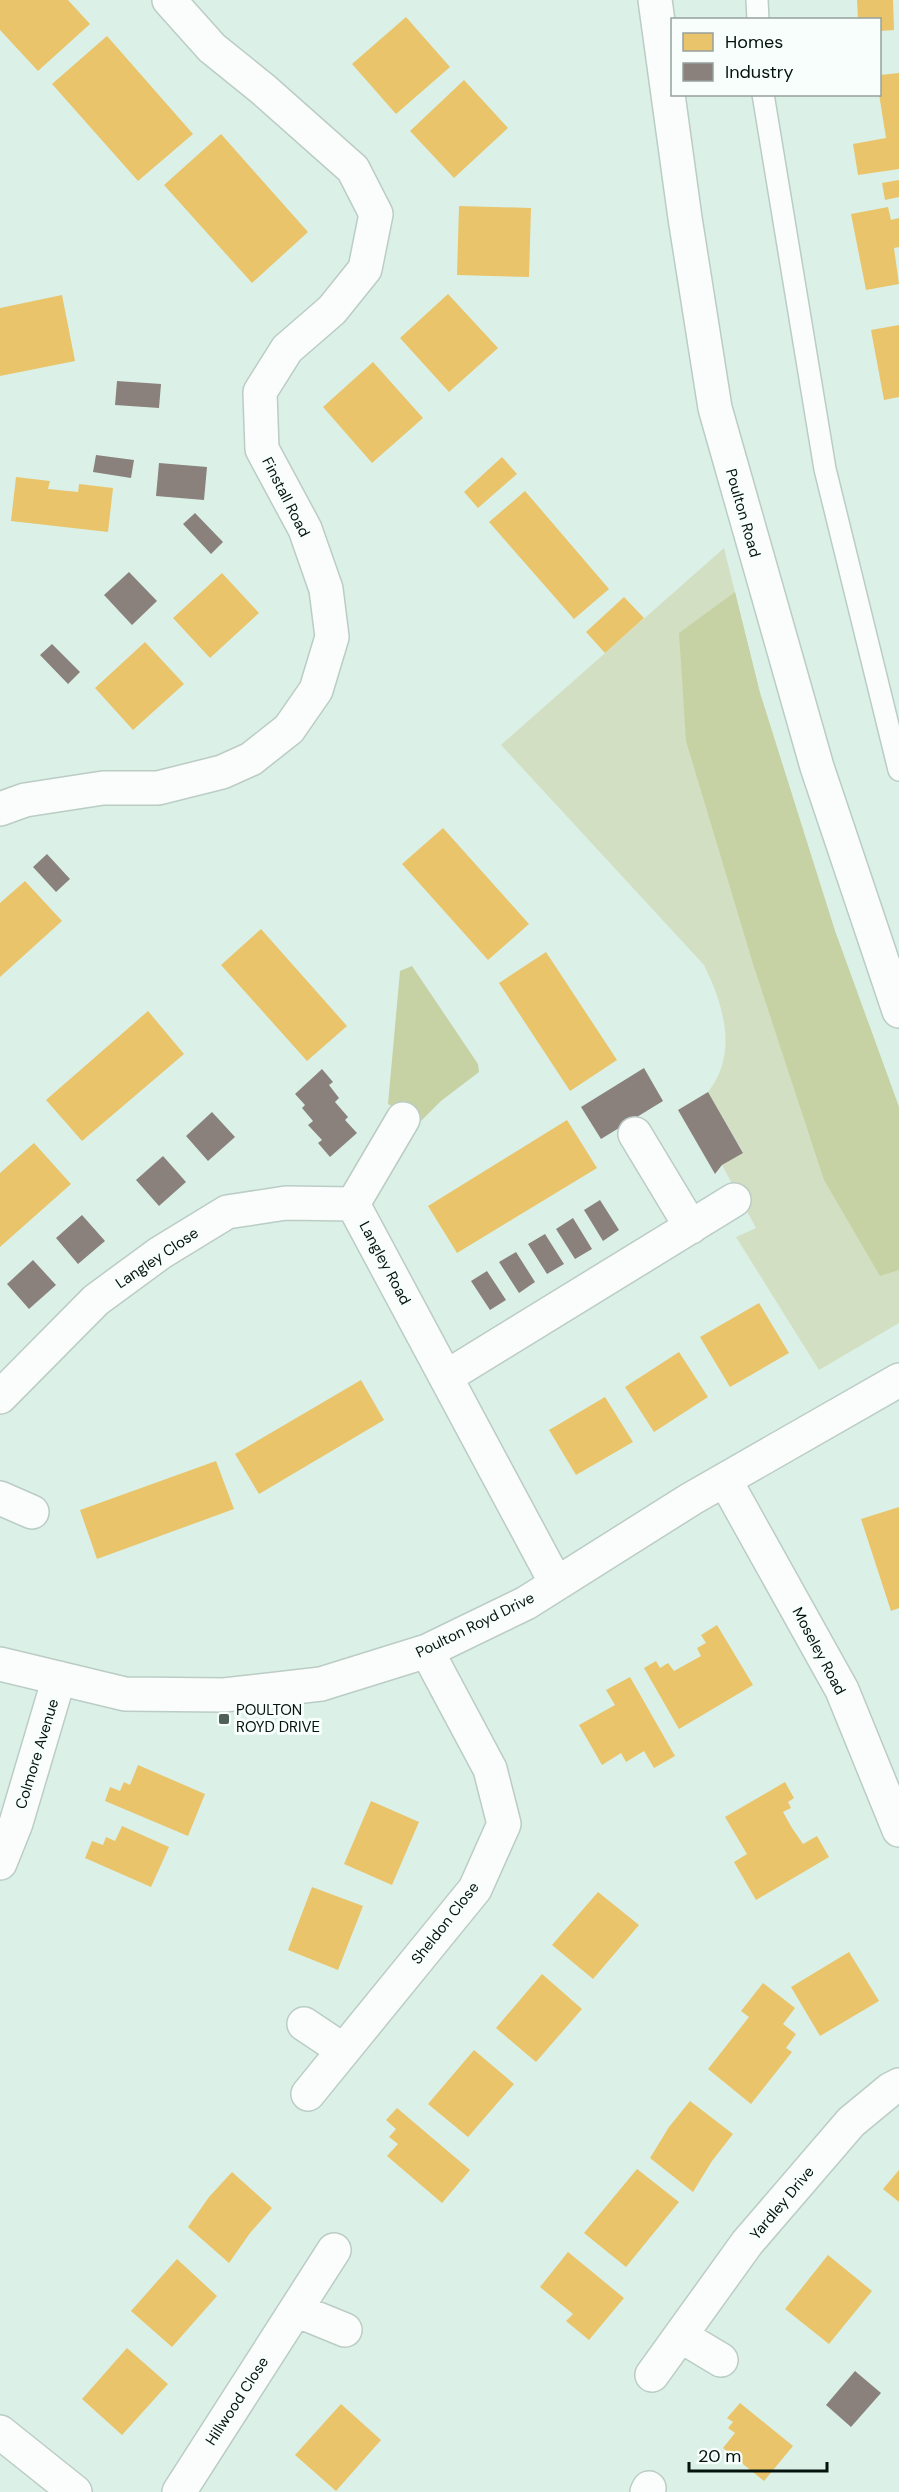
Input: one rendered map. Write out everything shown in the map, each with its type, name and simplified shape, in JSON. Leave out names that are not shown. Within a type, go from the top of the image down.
[{"type":"street","name":"Finstall Road","points":[[0,809],[25,800],[103,788],[158,788],[222,772],[251,759],[289,729],[316,690],[332,637],[326,589],[304,529],[262,449],[260,392],[287,349],[332,310],[365,269],[376,214],[353,169],[264,90],[212,48],[169,0]]},
{"type":"street","name":"Poulton Road","points":[[655,0],[685,218],[715,408],[817,767],[899,1011]]},
{"type":"street","name":"Langley Road","points":[[403,1119],[353,1204],[556,1583]]},
{"type":"street","points":[[635,1134],[691,1227]]},
{"type":"street","points":[[446,1377],[734,1200]]},
{"type":"street","name":"Langley Close","points":[[0,1397],[96,1300],[160,1253],[227,1212],[286,1203],[353,1204]]},
{"type":"street","name":"Poulton Royd Drive","points":[[0,1664],[125,1694],[224,1695],[321,1684],[427,1651],[526,1603],[725,1480],[899,1380]]},
{"type":"street","name":"Moseley Road","points":[[725,1480],[842,1690],[899,1830]]},
{"type":"street","points":[[0,1498],[32,1512]]},
{"type":"street","name":"Sheldon Close","points":[[308,2094],[475,1890],[504,1824],[490,1769],[427,1651]]},
{"type":"street","name":"Colmore Avenue","points":[[0,1863],[16,1823],[59,1678]]},
{"type":"street","points":[[304,2024],[343,2050]]},
{"type":"street","name":"Yardley Drive","points":[[652,2375],[747,2243],[851,2122],[899,2085]]},
{"type":"street","name":"Hillwood Close","points":[[179,2492],[334,2250]]},
{"type":"street","points":[[296,2310],[345,2330]]},
{"type":"street","points":[[681,2336],[720,2360]]},
{"type":"street","points":[[0,2432],[75,2492]]},
{"type":"lane","points":[[757,0],[758,18]]},
{"type":"lane","points":[[764,96],[825,469],[899,770]]},
{"type":"green space","points":[[724,548],[760,693],[835,931],[899,1107],[899,1323],[819,1370],[736,1237],[756,1228],[722,1165],[743,1152],[708,1092],[718,1077],[723,1061],[725,1028],[717,996],[704,965],[501,745]]},
{"type":"green space","points":[[735,592],[760,693],[835,931],[899,1107],[899,1270],[880,1276],[824,1180],[754,967],[686,741],[679,633]]},
{"type":"green space","points":[[412,966],[478,1064],[479,1072],[441,1101],[420,1122],[388,1104],[400,971]]},
{"type":"building: Homes","points":[[0,0],[68,0],[90,24],[38,71],[0,30]]},
{"type":"building: Homes","points":[[857,0],[893,0],[894,30],[881,31],[881,18],[858,18]]},
{"type":"building: Homes","points":[[406,17],[450,67],[396,114],[352,64]]},
{"type":"building: Homes","points":[[107,36],[193,134],[138,181],[52,84]]},
{"type":"building: Homes","points":[[899,73],[899,169],[858,175],[853,144],[886,138],[879,96],[881,75]]},
{"type":"building: Homes","points":[[464,80],[508,128],[454,178],[410,131]]},
{"type":"building: Homes","points":[[221,134],[308,232],[252,283],[164,185]]},
{"type":"building: Homes","points":[[899,180],[899,197],[885,200],[882,183]]},
{"type":"building: Homes","points":[[459,206],[531,208],[529,277],[457,275]]},
{"type":"building: Homes","points":[[888,207],[891,220],[899,218],[899,247],[894,248],[899,284],[866,290],[851,214]]},
{"type":"building: Homes","points":[[448,294],[498,348],[449,392],[400,338]]},
{"type":"building: Homes","points":[[62,295],[75,361],[0,376],[0,308]]},
{"type":"building: Homes","points":[[899,325],[899,397],[884,400],[871,330]]},
{"type":"building: Homes","points":[[373,362],[423,418],[372,463],[323,407]]},
{"type":"building: Homes","points":[[502,457],[517,474],[478,508],[464,492]]},
{"type":"building: Homes","points":[[16,477],[50,481],[48,489],[78,492],[79,484],[113,488],[108,532],[11,521]]},
{"type":"building: Homes","points":[[525,491],[609,589],[574,619],[489,522]]},
{"type":"building: Homes","points":[[222,573],[259,613],[210,658],[173,618]]},
{"type":"building: Homes","points":[[624,597],[644,618],[605,653],[586,632]]},
{"type":"building: Homes","points":[[145,642],[184,684],[133,730],[95,688]]},
{"type":"building: Homes","points":[[443,828],[529,924],[488,960],[402,864]]},
{"type":"building: Homes","points":[[25,881],[62,921],[0,977],[0,903]]},
{"type":"building: Homes","points":[[261,929],[347,1026],[307,1061],[221,965]]},
{"type":"building: Homes","points":[[546,952],[617,1060],[570,1091],[499,983]]},
{"type":"building: Homes","points":[[148,1011],[184,1054],[82,1141],[46,1100]]},
{"type":"building: Homes","points":[[567,1120],[597,1168],[457,1253],[428,1206]]},
{"type":"building: Homes","points":[[34,1143],[71,1184],[0,1247],[0,1173]]},
{"type":"building: Homes","points":[[759,1303],[789,1353],[730,1387],[700,1337]]},
{"type":"building: Homes","points":[[679,1352],[708,1397],[654,1432],[625,1387]]},
{"type":"building: Homes","points":[[361,1380],[384,1420],[259,1494],[235,1454]]},
{"type":"building: Homes","points":[[605,1397],[633,1442],[576,1475],[549,1430]]},
{"type":"building: Homes","points":[[216,1461],[234,1509],[97,1559],[80,1510]]},
{"type":"building: Homes","points":[[899,1507],[899,1608],[891,1611],[861,1519]]},
{"type":"building: Homes","points":[[717,1625],[753,1685],[679,1729],[644,1668],[656,1661],[660,1668],[668,1663],[674,1671],[701,1656],[697,1648],[706,1643],[701,1635]]},
{"type":"building: Homes","points":[[630,1677],[675,1756],[654,1768],[644,1751],[626,1762],[621,1753],[602,1765],[579,1725],[615,1705],[606,1690]]},
{"type":"building: Homes","points":[[138,1765],[205,1794],[188,1836],[105,1801],[110,1787],[120,1791],[124,1782],[130,1785]]},
{"type":"building: Homes","points":[[785,1782],[794,1798],[788,1802],[791,1808],[783,1812],[792,1828],[803,1844],[817,1836],[829,1857],[756,1900],[734,1862],[747,1854],[725,1817]]},
{"type":"building: Homes","points":[[371,1801],[419,1822],[392,1885],[344,1864]]},
{"type":"building: Homes","points":[[122,1826],[169,1847],[151,1887],[85,1858],[92,1841],[103,1845],[106,1837],[115,1841]]},
{"type":"building: Homes","points":[[312,1887],[363,1906],[338,1970],[288,1950]]},
{"type":"building: Homes","points":[[598,1892],[639,1925],[593,1979],[552,1945]]},
{"type":"building: Homes","points":[[849,1952],[879,2001],[820,2036],[791,1987]]},
{"type":"building: Homes","points":[[542,1974],[582,2009],[536,2062],[496,2028]]},
{"type":"building: Homes","points":[[763,1983],[795,2008],[783,2024],[796,2034],[786,2048],[792,2052],[751,2104],[708,2069],[749,2017],[741,2011]]},
{"type":"building: Homes","points":[[474,2050],[514,2084],[468,2137],[428,2104]]},
{"type":"building: Homes","points":[[690,2101],[733,2134],[712,2161],[693,2192],[650,2158],[669,2127]]},
{"type":"building: Homes","points":[[397,2108],[470,2170],[442,2203],[387,2156],[398,2144],[389,2137],[396,2129],[386,2120]]},
{"type":"building: Homes","points":[[637,2169],[679,2202],[626,2267],[584,2233]]},
{"type":"building: Homes","points":[[899,2170],[899,2202],[883,2189]]},
{"type":"building: Homes","points":[[232,2172],[272,2208],[250,2233],[229,2263],[188,2227],[209,2197]]},
{"type":"building: Homes","points":[[568,2252],[624,2298],[589,2340],[566,2321],[573,2314],[540,2287]]},
{"type":"building: Homes","points":[[828,2255],[872,2291],[829,2344],[785,2309]]},
{"type":"building: Homes","points":[[177,2259],[217,2296],[172,2347],[131,2311]]},
{"type":"building: Homes","points":[[127,2348],[168,2384],[122,2435],[82,2399]]},
{"type":"building: Homes","points":[[740,2403],[793,2446],[764,2481],[723,2448],[735,2433],[728,2428],[733,2422],[727,2418]]},
{"type":"building: Homes","points":[[341,2404],[381,2440],[336,2491],[295,2455]]},
{"type":"building: Industry","points":[[117,381],[161,384],[159,408],[115,405]]},
{"type":"building: Industry","points":[[96,455],[134,460],[131,478],[93,472]]},
{"type":"building: Industry","points":[[159,463],[207,467],[204,500],[156,496]]},
{"type":"building: Industry","points":[[195,513],[223,542],[211,554],[183,524]]},
{"type":"building: Industry","points":[[129,572],[157,601],[132,625],[104,595]]},
{"type":"building: Industry","points":[[52,644],[80,672],[68,684],[40,655]]},
{"type":"building: Industry","points":[[47,854],[70,879],[56,892],[33,867]]},
{"type":"building: Industry","points":[[644,1068],[663,1101],[601,1139],[581,1107]]},
{"type":"building: Industry","points":[[322,1069],[333,1082],[329,1085],[339,1098],[335,1102],[348,1117],[345,1120],[357,1133],[330,1157],[318,1143],[322,1140],[308,1125],[313,1121],[302,1108],[305,1105],[295,1094]]},
{"type":"building: Industry","points":[[708,1092],[743,1153],[722,1165],[715,1174],[678,1110]]},
{"type":"building: Industry","points":[[212,1112],[235,1137],[208,1161],[186,1136]]},
{"type":"building: Industry","points":[[163,1156],[186,1182],[159,1206],[136,1180]]},
{"type":"building: Industry","points":[[600,1200],[619,1230],[603,1241],[584,1210]]},
{"type":"building: Industry","points":[[82,1215],[105,1241],[78,1264],[56,1238]]},
{"type":"building: Industry","points":[[573,1218],[592,1249],[575,1259],[556,1229]]},
{"type":"building: Industry","points":[[545,1234],[564,1264],[547,1274],[528,1244]]},
{"type":"building: Industry","points":[[516,1252],[535,1282],[519,1293],[499,1262]]},
{"type":"building: Industry","points":[[33,1260],[56,1285],[29,1309],[7,1284]]},
{"type":"building: Industry","points":[[487,1271],[506,1300],[490,1310],[471,1281]]},
{"type":"building: Industry","points":[[855,2371],[881,2393],[851,2427],[826,2405]]},
{"type":"place","name":"POULTON ROYD DRIVE","points":[[224,1719]]}]
